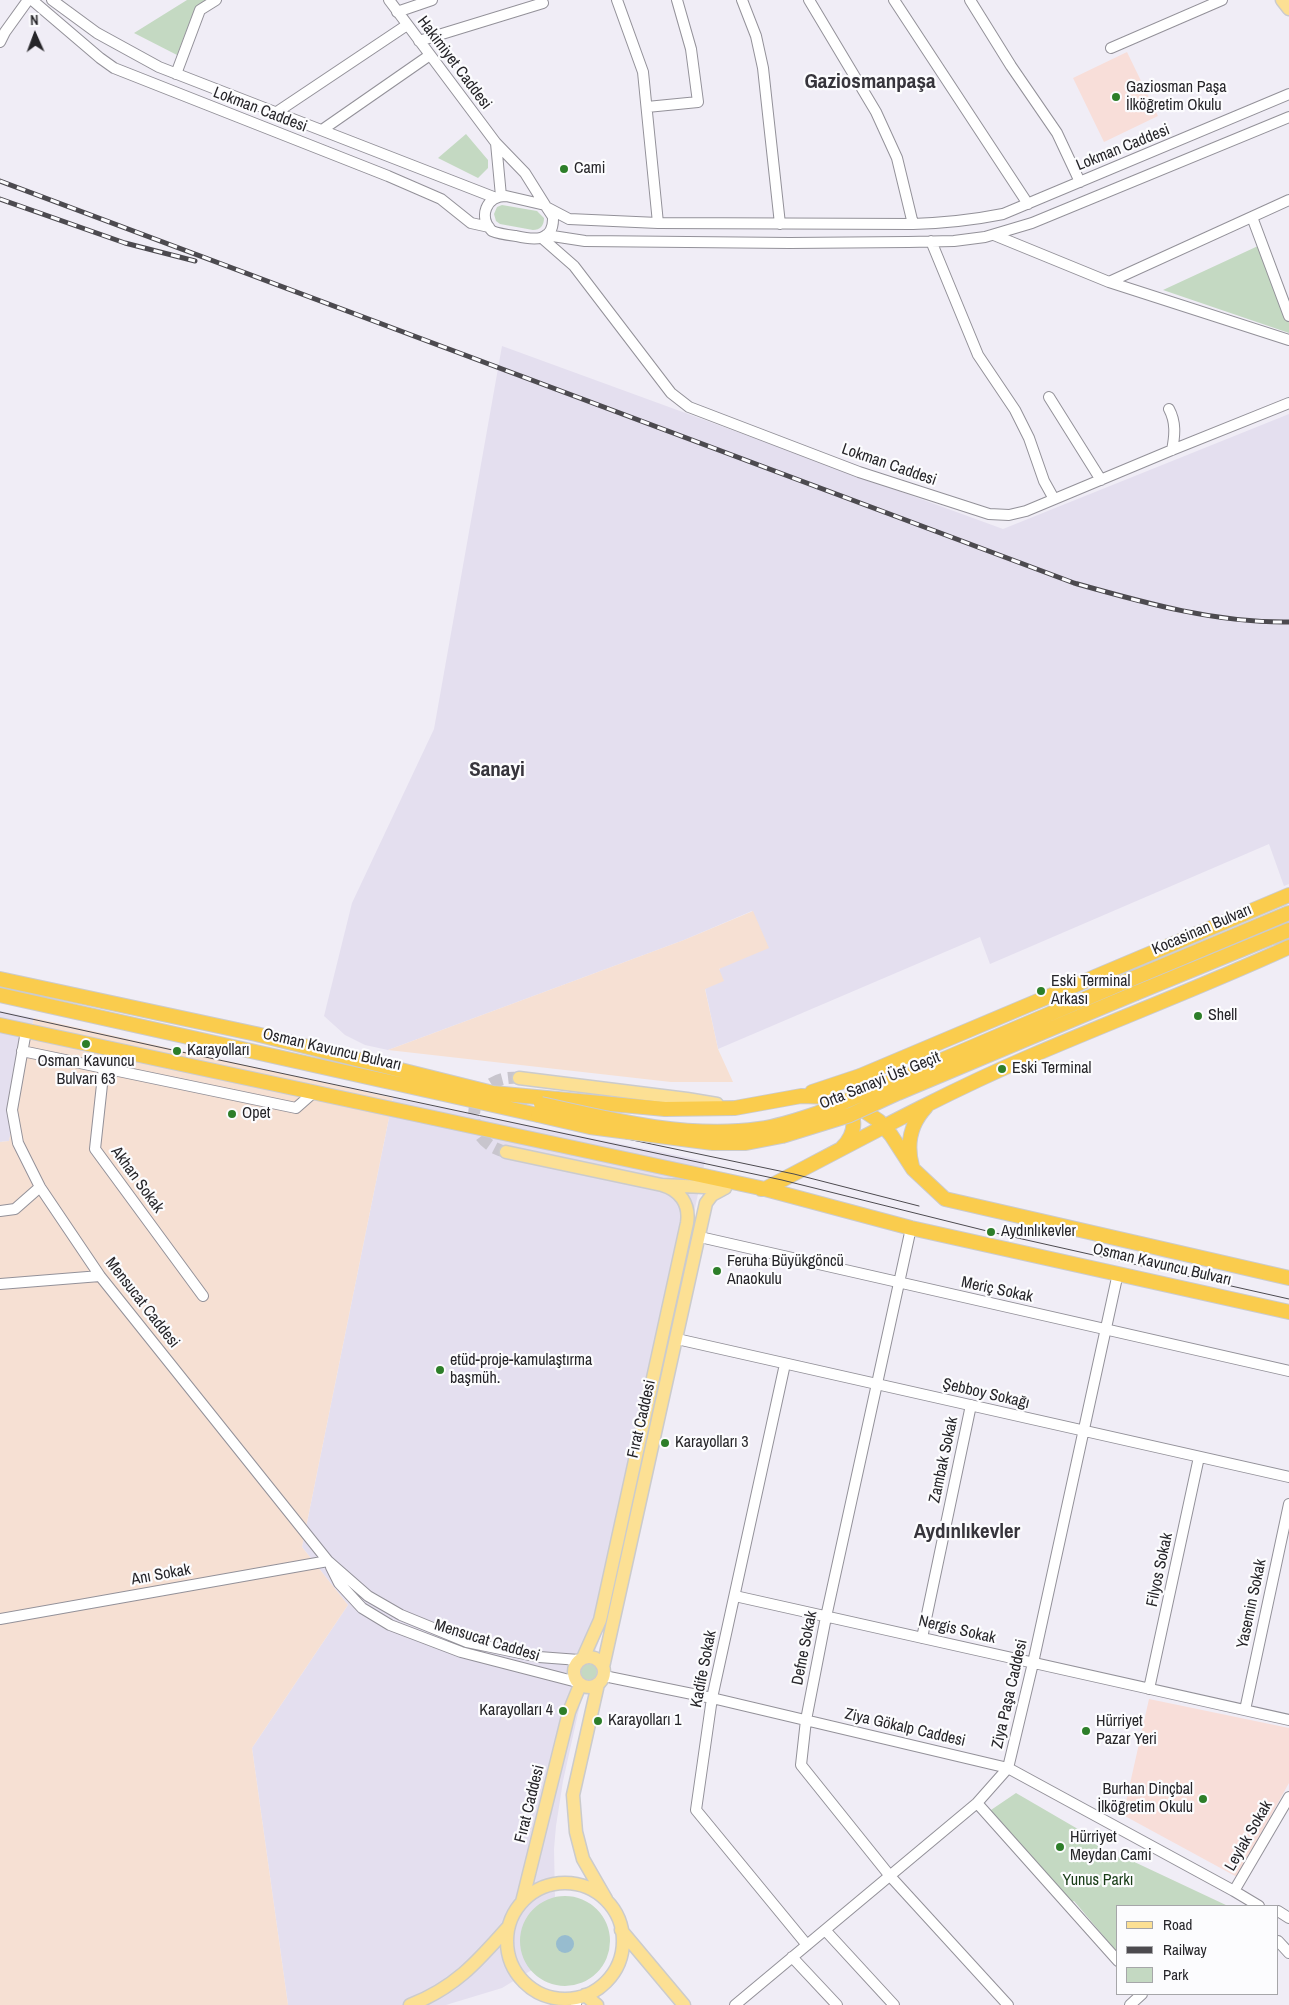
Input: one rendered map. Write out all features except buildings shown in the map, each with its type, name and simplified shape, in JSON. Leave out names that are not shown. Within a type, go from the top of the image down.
[{"type":"highway","points":[[802,1096],[860,1076],[1289,895]]},
{"type":"highway","points":[[1217,943],[1262,906]]},
{"type":"highway","name":"Kocasinan Bulvarı","points":[[1132,987],[1217,943],[1289,913]]},
{"type":"highway","name":"Kocasinan Bulvarı","points":[[1132,987],[1220,959],[1289,930]]},
{"type":"highway","points":[[1220,959],[1289,943]]},
{"type":"highway","points":[[725,1188],[765,1189],[932,1102],[1031,1056],[1289,948]]},
{"type":"highway","name":"Osman Kavuncu Bulvarı","points":[[0,978],[256,1034],[493,1093]]},
{"type":"highway","name":"Orta Sanayi Üst Geçit","points":[[540,1110],[590,1127],[713,1143],[746,1143],[782,1136],[850,1115],[1132,987]]},
{"type":"highway","name":"Osman Kavuncu Bulvarı","points":[[0,995],[540,1110]]},
{"type":"highway","points":[[0,1025],[765,1189]]},
{"type":"highway","points":[[886,1065],[876,1074],[871,1098],[876,1109],[885,1114],[894,1116],[908,1114]]},
{"type":"highway","points":[[493,1093],[665,1109],[735,1108],[802,1096],[820,1095],[843,1100],[864,1110],[884,1127],[913,1169]]},
{"type":"highway","points":[[493,1093],[540,1110]]},
{"type":"highway","points":[[838,1151],[851,1136],[854,1124],[851,1111],[843,1100]]},
{"type":"highway","points":[[913,1169],[910,1153],[912,1130],[920,1114],[932,1102]]},
{"type":"highway","name":"Osman Kavuncu Bulvarı","points":[[913,1169],[944,1199],[1289,1278]]},
{"type":"highway","name":"Osman Kavuncu Bulvarı","points":[[765,1189],[911,1228],[1289,1312]]},
{"type":"main road","points":[[1282,0],[1289,9]]},
{"type":"main road","points":[[519,1078],[687,1099],[735,1108]]},
{"type":"main road","points":[[506,1152],[662,1185],[725,1188]]},
{"type":"main road","name":"Fırat Caddesi","points":[[581,1659],[600,1620],[687,1222],[688,1212],[681,1196],[672,1189],[662,1185]]},
{"type":"main road","name":"Fırat Caddesi","points":[[610,1906],[583,1859],[576,1832],[573,1794],[602,1676],[706,1203],[712,1195],[725,1188]]},
{"type":"main road","points":[[593,1657],[597,1659],[602,1676],[590,1688],[578,1684],[573,1673],[576,1664],[581,1659],[593,1657]]},
{"type":"main road","name":"Fırat Caddesi","points":[[522,1902],[578,1684]]},
{"type":"main road","points":[[573,2000],[600,1987],[612,1974],[620,1957],[621,1930],[619,1922],[610,1906],[604,1899],[589,1889],[580,1886],[553,1885],[536,1891],[522,1902],[512,1917],[509,1926],[508,1953],[514,1970],[519,1977],[540,1994],[597,2005]]},
{"type":"main road","points":[[410,2005],[431,1997],[469,1971],[509,1926]]},
{"type":"main road","points":[[621,1930],[684,2005]]},
{"type":"street","points":[[0,42],[30,0]]},
{"type":"street","name":"Lokman Caddesi","points":[[30,0],[100,58],[124,72],[442,199],[471,223],[489,227],[497,233],[532,239],[544,236],[585,241],[790,243],[954,241],[994,235],[1032,224],[1289,117]]},
{"type":"street","name":"Lokman Caddesi","points":[[52,0],[116,45],[176,74],[499,197],[546,206],[569,219],[658,223],[913,224],[942,223],[1003,214],[1289,94]]},
{"type":"street","points":[[176,74],[200,10],[216,0]]},
{"type":"street","name":"Hakimiyet Caddesi","points":[[389,0],[496,144],[525,173],[546,206]]},
{"type":"street","points":[[397,12],[432,0]]},
{"type":"street","points":[[617,0],[643,72],[658,223]]},
{"type":"street","points":[[647,107],[698,102],[691,49],[677,0]]},
{"type":"street","points":[[742,0],[756,36],[763,68],[780,224]]},
{"type":"street","points":[[809,0],[876,112],[897,158],[913,224]]},
{"type":"street","points":[[894,0],[1028,204]]},
{"type":"street","points":[[970,0],[1011,66],[1058,133],[1080,182]]},
{"type":"street","points":[[1111,48],[1222,0]]},
{"type":"street","points":[[419,41],[543,3]]},
{"type":"street","points":[[277,112],[407,25]]},
{"type":"street","points":[[322,130],[430,56]]},
{"type":"street","points":[[489,227],[484,218],[486,208],[499,197],[496,144]]},
{"type":"street","points":[[1109,282],[1289,200]]},
{"type":"street","points":[[544,236],[553,222],[546,206]]},
{"type":"street","points":[[1252,217],[1289,316]]},
{"type":"street","points":[[994,235],[1109,282],[1289,340]]},
{"type":"street","name":"Lokman Caddesi","points":[[544,236],[574,266],[671,393],[689,407],[859,472],[989,514],[1002,516],[1018,514],[1289,404]]},
{"type":"street","points":[[931,241],[978,356],[1015,410],[1029,438],[1044,481],[1054,499]]},
{"type":"street","points":[[1049,397],[1101,480]]},
{"type":"street","points":[[1168,408],[1174,424],[1172,450]]},
{"type":"street","name":"Mensucat Caddesi","points":[[26,1031],[12,1110],[18,1143],[40,1188],[100,1276],[328,1562],[339,1583],[362,1608],[390,1625],[461,1652],[578,1684]]},
{"type":"street","points":[[22,1051],[104,1066],[296,1108],[312,1093]]},
{"type":"street","name":"Akhan Sokak","points":[[104,1066],[95,1149],[202,1296]]},
{"type":"street","points":[[0,1211],[15,1209],[40,1188]]},
{"type":"street","name":"Defne Sokak","points":[[911,1228],[826,1616],[806,1720],[801,1765],[890,1876],[1008,2005]]},
{"type":"street","name":"Meriç Sokak","points":[[700,1237],[1289,1371]]},
{"type":"street","name":"Ziya Paşa Caddesi","points":[[735,2005],[977,1803],[1008,1768],[1033,1663],[1118,1273]]},
{"type":"street","points":[[0,1284],[100,1276]]},
{"type":"street","name":"Şebboy Sokağı","points":[[677,1339],[1289,1477]]},
{"type":"street","name":"Kadife Sokak","points":[[785,1364],[712,1698],[696,1810],[807,1945]]},
{"type":"street","name":"Zambak Sokak","points":[[922,1638],[971,1405]]},
{"type":"street","name":"Filyos Sokak","points":[[1149,1689],[1199,1457]]},
{"type":"street","name":"Yasemin Sokak","points":[[1245,1710],[1289,1504]]},
{"type":"street","name":"Mensucat Caddesi","points":[[328,1562],[368,1596],[401,1615],[467,1642],[538,1657],[581,1659]]},
{"type":"street","name":"Anı Sokak","points":[[0,1619],[328,1562]]},
{"type":"street","name":"Nergis Sokak","points":[[735,1596],[1289,1720]]},
{"type":"street","name":"Ziya Gökalp Caddesi","points":[[602,1676],[712,1698],[1008,1768],[1258,1905]]},
{"type":"street","name":"Leylak Sokak","points":[[1234,1891],[1289,1797]]},
{"type":"street","points":[[977,1803],[1116,1959]]},
{"type":"street","points":[[1239,1905],[1247,1898]]},
{"type":"street","points":[[825,1930],[894,2005]]},
{"type":"street","points":[[1279,1942],[1289,1953]]},
{"type":"street","points":[[792,1958],[837,2005]]},
{"type":"street","points":[[1130,2005],[1141,1995]]},
{"type":"shaded area","name":"Gaziosman Paşa İlköğretim Okulu","points":[[1127,52],[1158,116],[1104,142],[1073,78]]},
{"type":"shaded area","points":[[502,346],[1003,529],[1289,414],[1289,884],[1284,886],[1269,844],[990,964],[980,937],[718,1049],[705,988],[719,970],[752,911],[684,940],[388,1050],[365,1045],[345,1035],[324,1016],[352,903],[434,729]]},
{"type":"shaded area","points":[[753,911],[769,948],[719,969],[724,981],[705,989],[718,1049],[733,1082],[671,1082],[388,1050],[684,940]]},
{"type":"shaded area","points":[[0,1011],[34,1018],[9,1141],[0,1142]]},
{"type":"shaded area","points":[[34,1018],[393,1098],[302,1547],[348,1605],[252,1748],[288,2005],[0,2005],[0,1142],[9,1141]]},
{"type":"shaded area","points":[[393,1098],[705,1161],[609,1614],[587,1673],[563,1781],[554,1849],[555,1897],[540,1965],[502,1988],[446,2005],[288,2005],[252,1748],[348,1605],[302,1547]]},
{"type":"shaded area","name":"Burhan Dinçbal İlköğretim Okulu","points":[[1149,1699],[1289,1728],[1289,1783],[1237,1877],[1123,1815]]},
{"type":"green space","points":[[187,0],[208,0],[195,8],[177,55],[134,33]]},
{"type":"green space","points":[[466,134],[488,160],[488,168],[478,178],[438,158]]},
{"type":"green space","points":[[502,205],[537,211],[544,218],[544,221],[540,228],[533,230],[500,224],[496,221],[494,214],[497,207]]},
{"type":"green space","points":[[1258,246],[1289,319],[1289,333],[1163,290]]},
{"type":"green space","points":[[586,1664],[592,1664],[597,1669],[595,1678],[586,1680],[581,1675],[581,1669]]},
{"type":"green space","name":"Yunus Parkı","points":[[1016,1793],[1083,1832],[1082,1837],[1125,1861],[1128,1859],[1226,1905],[1116,1905],[1116,1955],[1111,1945],[1074,1901],[1068,1904],[988,1812]]},
{"type":"green space","points":[[556,1896],[574,1896],[590,1903],[603,1916],[610,1932],[610,1950],[603,1966],[590,1979],[574,1986],[556,1986],[540,1979],[527,1966],[520,1950],[520,1932],[527,1916],[540,1903]]},
{"type":"water","points":[[561,1935],[569,1935],[574,1940],[572,1951],[561,1953],[556,1948],[556,1940]]},
{"type":"tunnel","points":[[506,1152],[490,1145],[480,1135],[475,1122],[475,1109],[479,1096],[488,1086],[502,1079],[519,1078]]},
{"type":"tram line","points":[[0,1012],[782,1180],[991,1232],[1289,1299]]},
{"type":"tram line","points":[[556,1124],[794,1174],[919,1206]]},
{"type":"railway","points":[[0,181],[1074,583],[1127,598],[1207,615],[1234,619],[1289,622]]},
{"type":"railway","points":[[0,199],[125,243],[195,261]]},
{"type":"place","name":"Gaziosman Paşa İlköğretim Okulu","points":[[1116,97]]},
{"type":"place","name":"Cami","points":[[564,169]]},
{"type":"place","name":"Eski Terminal Arkası","points":[[1041,991]]},
{"type":"place","name":"Shell","points":[[1198,1016]]},
{"type":"place","name":"Osman Kavuncu Bulvarı 63","points":[[86,1044]]},
{"type":"place","name":"Karayolları","points":[[177,1051]]},
{"type":"place","name":"Eski Terminal","points":[[1002,1069]]},
{"type":"place","name":"Opet","points":[[232,1114]]},
{"type":"place","name":"Aydınlıkevler","points":[[991,1232]]},
{"type":"place","name":"Feruha Büyükgöncü Anaokulu","points":[[717,1271]]},
{"type":"place","name":"etüd-proje-kamulaştırma başmüh.","points":[[440,1370]]},
{"type":"place","name":"Karayolları 3","points":[[665,1443]]},
{"type":"place","name":"Karayolları 4","points":[[563,1711]]},
{"type":"place","name":"Karayolları 1","points":[[598,1721]]},
{"type":"place","name":"Hürriyet Pazar Yeri","points":[[1086,1731]]},
{"type":"place","name":"Burhan Dinçbal İlköğretim Okulu","points":[[1203,1799]]},
{"type":"place","name":"Hürriyet Meydan Cami","points":[[1060,1847]]},
{"type":"district","name":"Gaziosmanpaşa","points":[[870,82]]},
{"type":"district","name":"Sanayi","points":[[497,770]]},
{"type":"district","name":"Aydınlıkevler","points":[[967,1532]]}]
